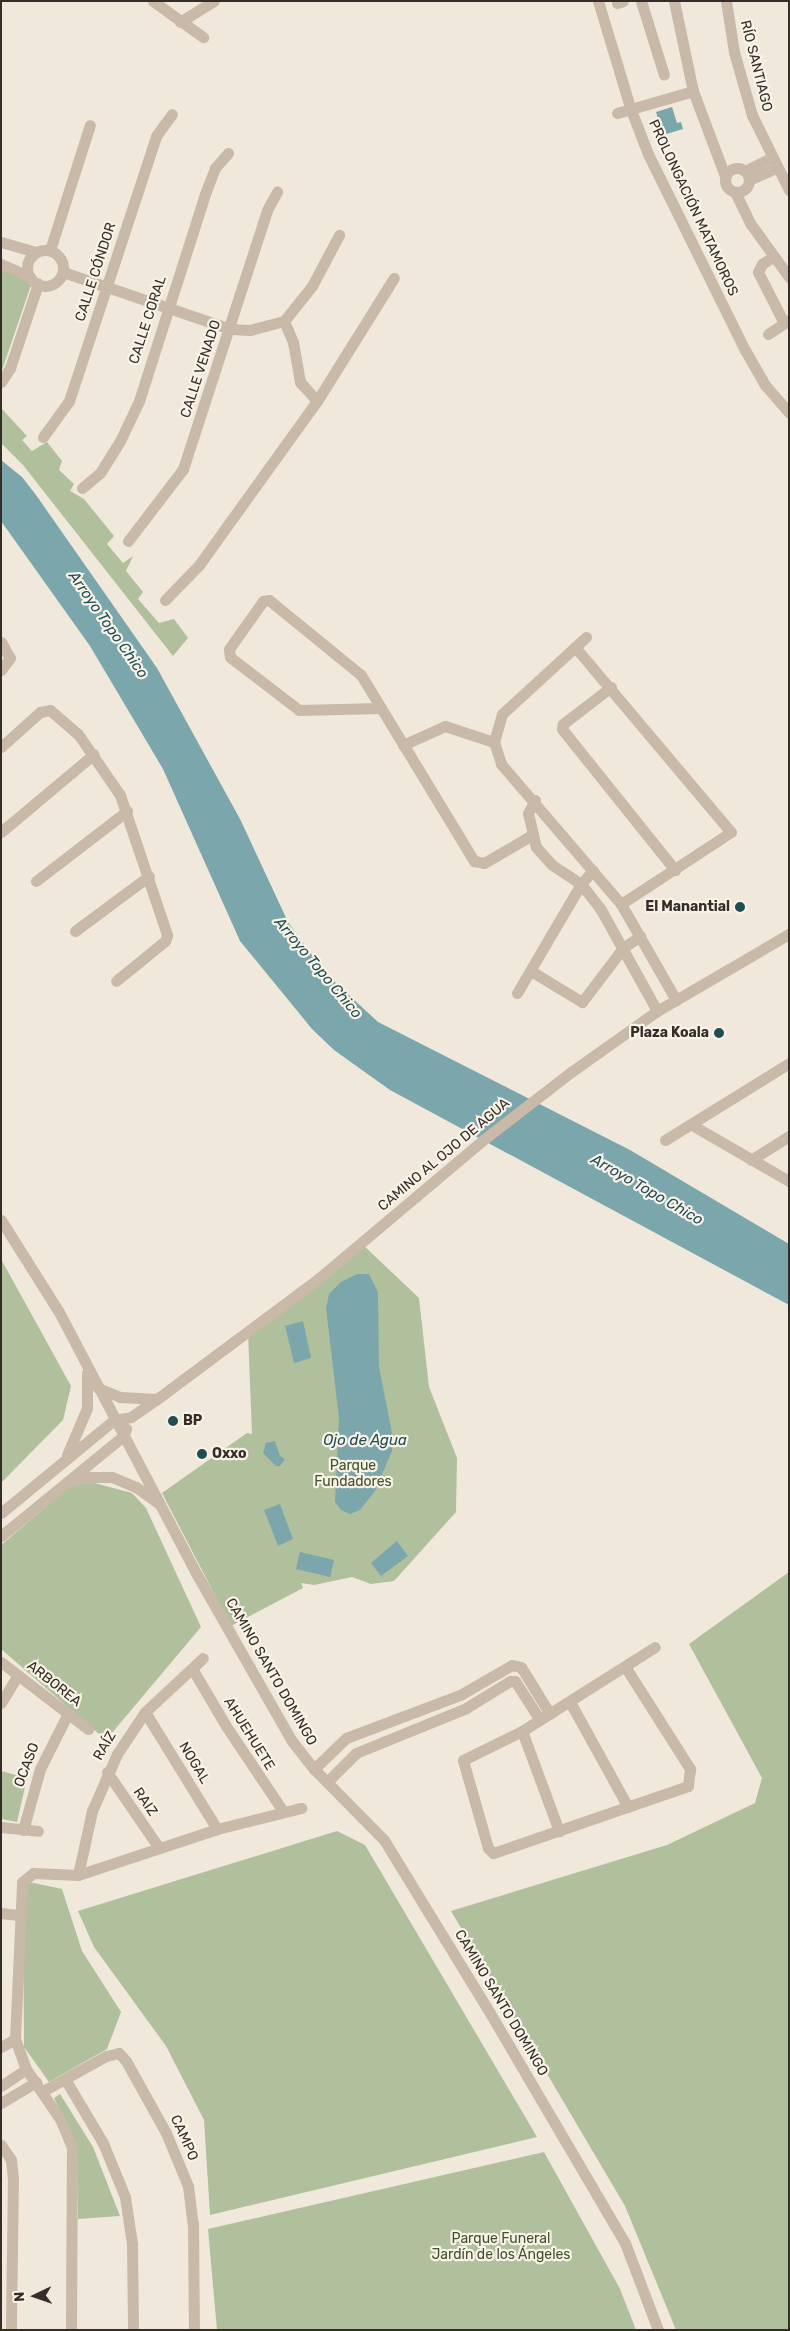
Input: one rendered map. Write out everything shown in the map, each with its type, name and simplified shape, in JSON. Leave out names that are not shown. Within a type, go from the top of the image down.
[{"type":"street","points":[[153,1],[203,37]]},
{"type":"street","points":[[180,22],[214,1]]},
{"type":"street","name":"PROLONGACIÓN MATAMOROS","points":[[598,1],[631,110],[648,154],[744,350],[765,385],[789,413]]},
{"type":"street","points":[[641,1],[664,75]]},
{"type":"street","points":[[674,1],[693,91],[725,176],[727,188],[735,192],[772,257],[789,277]]},
{"type":"street","name":"RÍO SANTIAGO","points":[[726,1],[743,86],[773,163],[789,190]]},
{"type":"street","points":[[617,113],[693,91]]},
{"type":"street","name":"CALLE CÓNDOR","points":[[43,437],[69,401],[156,136],[172,114]]},
{"type":"street","points":[[50,250],[90,124]]},
{"type":"street","name":"CALLE CORAL","points":[[82,488],[100,473],[120,441],[139,401],[168,307],[215,168],[228,153]]},
{"type":"street","points":[[747,176],[773,163]]},
{"type":"street","points":[[725,176],[734,168],[747,176]]},
{"type":"street","points":[[735,192],[746,188],[747,176]]},
{"type":"street","name":"CALLE VENADO","points":[[128,541],[183,469],[230,329],[267,210],[277,192]]},
{"type":"street","points":[[63,272],[230,329],[257,328],[284,321],[312,286],[339,235]]},
{"type":"street","points":[[1,242],[36,252],[50,250],[61,258],[63,272]]},
{"type":"street","points":[[1,382],[10,368],[34,280],[29,260],[36,252]]},
{"type":"street","points":[[768,334],[786,321],[758,272],[762,264],[772,257]]},
{"type":"street","points":[[1,264],[34,280],[50,285],[63,272]]},
{"type":"street","points":[[165,600],[199,565],[317,401],[394,278]]},
{"type":"street","points":[[284,321],[293,342],[300,382],[317,401]]},
{"type":"street","points":[[380,708],[299,710],[230,657],[229,649],[263,601],[269,600],[356,668],[474,861],[484,863],[532,835]]},
{"type":"street","points":[[586,637],[502,714],[494,742],[501,764],[535,800],[621,904],[676,1000]]},
{"type":"street","points":[[1,642],[10,661],[1,670]]},
{"type":"street","points":[[575,647],[730,828],[730,834],[621,904]]},
{"type":"street","points":[[611,687],[563,724],[562,729],[675,870]]},
{"type":"street","points":[[1,747],[40,712],[50,710],[64,720],[94,754],[110,777],[127,811],[167,938],[116,981]]},
{"type":"street","points":[[403,745],[444,726],[494,742]]},
{"type":"street","points":[[1,832],[94,754]]},
{"type":"street","points":[[535,800],[528,813],[532,835],[541,856],[581,884],[606,916],[657,1011]]},
{"type":"street","points":[[36,881],[127,811]]},
{"type":"street","points":[[518,993],[581,884],[593,870]]},
{"type":"street","points":[[75,932],[149,876]]},
{"type":"street","name":"CAMINO AL OJO DE AGUA","points":[[114,1420],[131,1417],[318,1279],[526,1106],[657,1011],[789,934]]},
{"type":"street","points":[[530,971],[582,1002],[623,948],[640,936]]},
{"type":"street","points":[[665,1140],[692,1125],[789,1063]]},
{"type":"street","points":[[692,1125],[789,1181]]},
{"type":"street","points":[[751,1160],[789,1136]]},
{"type":"street","name":"CAMINO SANTO DOMINGO","points":[[1,1220],[35,1270],[114,1420],[263,1692],[292,1741],[314,1769],[384,1840],[440,1928],[625,2243],[658,2330]]},
{"type":"street","points":[[63,1462],[87,1408],[85,1362]]},
{"type":"street","points":[[98,1388],[120,1397],[157,1399]]},
{"type":"street","points":[[1,1536],[123,1436],[131,1417]]},
{"type":"street","points":[[1,1513],[114,1420]]},
{"type":"street","points":[[64,1483],[90,1476],[112,1478],[136,1487],[163,1509]]},
{"type":"street","points":[[626,1668],[691,1775],[688,1786],[497,1853],[488,1848],[463,1760],[522,1731],[626,1668],[655,1648]]},
{"type":"street","name":"RAÍZ","points":[[78,1875],[92,1811],[107,1772],[145,1712],[204,1658]]},
{"type":"street","name":"ARBOREA","points":[[1,1662],[88,1730]]},
{"type":"street","points":[[314,1769],[346,1738],[460,1694],[512,1665],[521,1667],[550,1714]]},
{"type":"street","name":"AHUEHUETE","points":[[193,1670],[236,1742],[283,1811]]},
{"type":"street","points":[[1,1704],[18,1675]]},
{"type":"street","points":[[327,1782],[356,1754],[466,1708],[510,1681],[519,1686],[540,1720]]},
{"type":"street","points":[[570,1702],[628,1807]]},
{"type":"street","name":"NOGAL","points":[[145,1712],[217,1829]]},
{"type":"street","name":"OCASO","points":[[23,1830],[40,1770],[68,1713]]},
{"type":"street","points":[[522,1731],[559,1831]]},
{"type":"street","name":"RAIZ","points":[[107,1772],[159,1848]]},
{"type":"street","points":[[71,2330],[72,2147],[40,2086],[26,2069],[15,2038],[20,1888],[25,1878],[33,1873],[78,1875],[217,1829],[301,1808]]},
{"type":"street","points":[[1,1827],[38,1832]]},
{"type":"street","points":[[1,1913],[18,1915]]},
{"type":"street","points":[[1,2047],[15,2038]]},
{"type":"street","name":"CAMPO","points":[[1,2103],[40,2086],[65,2079],[106,2056],[119,2053],[151,2105],[188,2186],[193,2224],[194,2330]]},
{"type":"street","points":[[1,2086],[26,2069]]},
{"type":"street","points":[[65,2079],[103,2143],[125,2197],[132,2244],[133,2330]]},
{"type":"street","points":[[2,2148],[11,2160],[13,2178],[11,2330]]},
{"type":"green space","points":[[1,269],[28,280],[31,285],[1,373]]},
{"type":"green space","points":[[1,408],[27,436],[22,440],[32,451],[47,442],[62,461],[59,470],[74,484],[70,491],[84,499],[114,536],[107,544],[123,563],[133,556],[126,571],[143,592],[138,599],[159,623],[174,619],[188,638],[173,656],[23,465],[1,443]]},
{"type":"green space","name":"Parque Fundadores","points":[[362,1244],[419,1298],[429,1387],[457,1458],[456,1512],[394,1581],[371,1584],[352,1577],[314,1585],[301,1583],[303,1588],[231,1626],[162,1493],[247,1433],[252,1434],[248,1332]]},
{"type":"green space","points":[[1,1259],[71,1386],[63,1420],[1,1483]]},
{"type":"green space","points":[[87,1481],[132,1493],[146,1508],[201,1627],[106,1740],[1,1649],[1,1545],[73,1484]]},
{"type":"green space","points":[[789,1572],[789,2330],[676,2330],[625,2206],[451,1911],[667,1845],[755,1803],[762,1778],[689,1644]]},
{"type":"green space","points":[[1,1771],[27,1778],[17,1822],[1,1819]]},
{"type":"green space","points":[[337,1831],[365,1845],[537,2137],[210,2215],[204,2120],[166,2046],[94,1947],[78,1911]]},
{"type":"green space","points":[[29,1882],[62,1889],[82,1951],[121,2012],[107,2049],[49,2082],[24,2047],[23,1895]]},
{"type":"green space","points":[[60,2094],[93,2147],[120,2216],[78,2219],[77,2146],[54,2098]]},
{"type":"green space","name":"Parque Funeral Jardín de los Ángeles","points":[[544,2152],[620,2289],[636,2330],[217,2330],[208,2229]]},
{"type":"water","points":[[672,107],[677,123],[681,122],[683,129],[663,135],[656,112]]},
{"type":"water","name":"Arroyo Topo Chico","points":[[1,460],[22,477],[36,495],[157,668],[240,819],[288,922],[325,973],[378,1022],[630,1150],[789,1244],[789,1305],[390,1090],[334,1050],[312,1029],[240,941],[163,769],[90,646],[1,521]]},
{"type":"water","name":"Ojo de Agua","points":[[357,1274],[369,1274],[378,1292],[379,1367],[393,1438],[392,1451],[375,1491],[360,1510],[350,1514],[341,1510],[335,1502],[339,1418],[326,1308],[329,1294],[341,1282]]},
{"type":"water","points":[[303,1321],[311,1358],[294,1363],[285,1326]]},
{"type":"water","points":[[275,1441],[280,1456],[285,1459],[280,1466],[276,1466],[263,1453],[266,1443]]},
{"type":"water","points":[[280,1504],[293,1539],[278,1546],[264,1510]]},
{"type":"water","points":[[397,1541],[408,1556],[381,1576],[371,1563]]},
{"type":"water","points":[[300,1552],[334,1560],[330,1577],[296,1569]]},
{"type":"place","name":"El Manantial","points":[[740,907]]},
{"type":"place","name":"Plaza Koala","points":[[719,1033]]},
{"type":"place","name":"BP","points":[[173,1421]]},
{"type":"place","name":"Oxxo","points":[[202,1454]]}]
